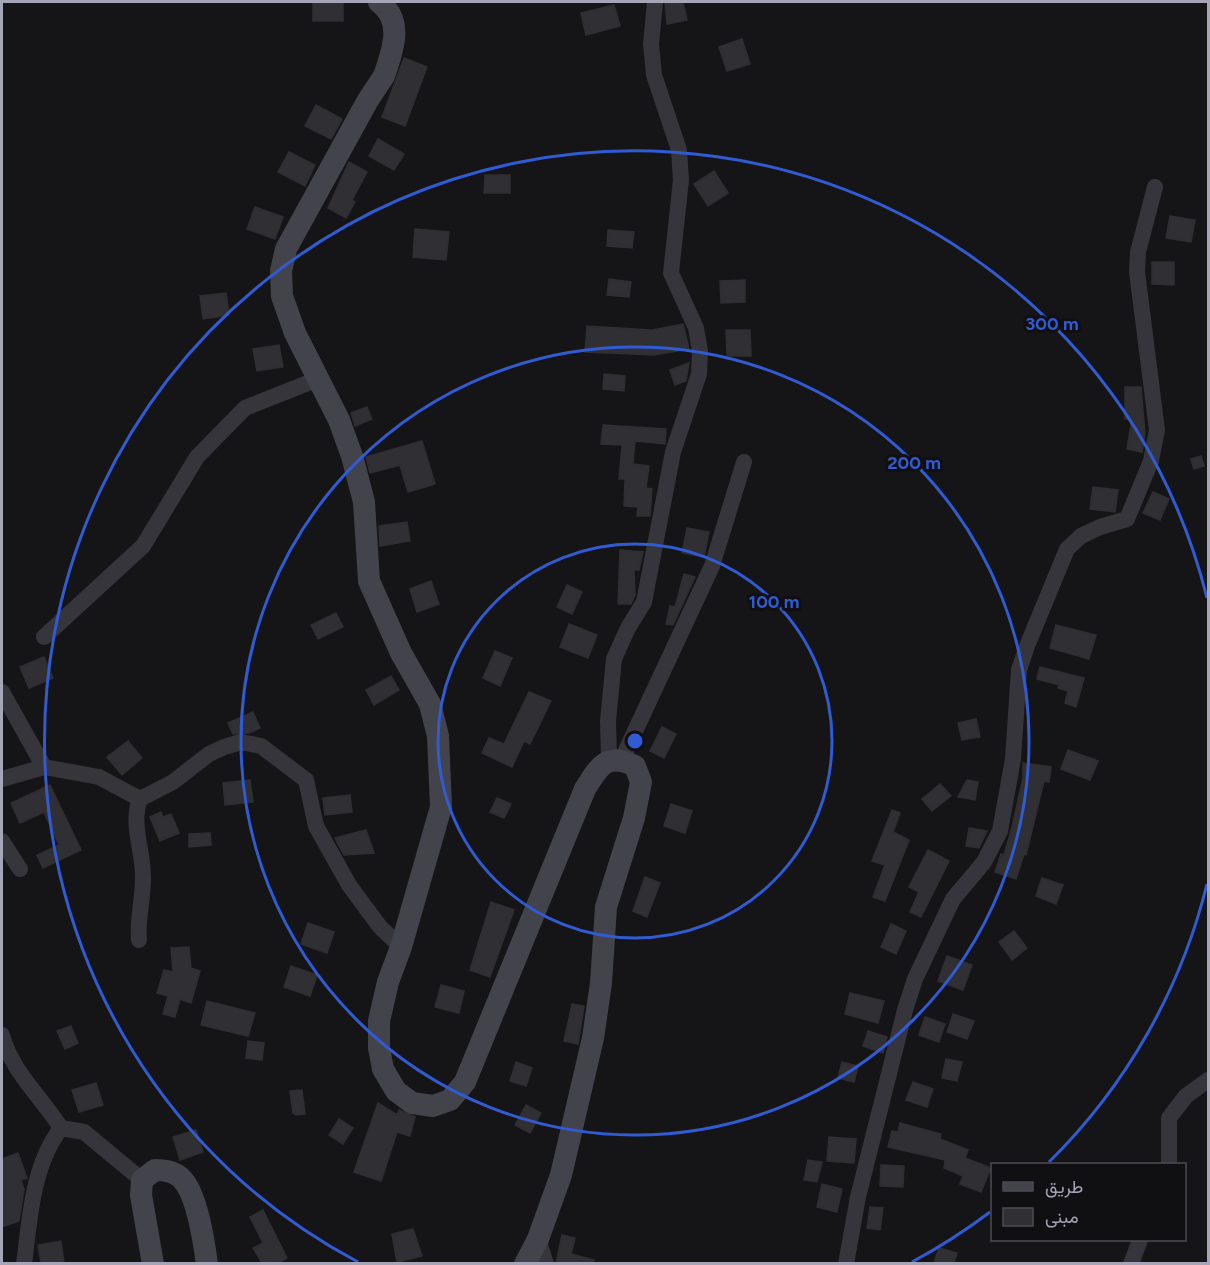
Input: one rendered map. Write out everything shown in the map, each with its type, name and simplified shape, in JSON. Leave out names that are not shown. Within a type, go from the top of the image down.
[{"type":"street","points":[[379,2],[390,12],[394,22],[392,54],[384,76],[304,212],[286,249],[280,271],[282,296],[295,333],[343,429],[364,501],[369,581],[401,653],[430,704],[438,736],[441,807],[401,947],[388,982],[379,1021],[379,1048],[383,1069],[396,1091],[412,1103],[433,1106],[450,1100],[465,1082],[585,789],[597,770],[615,760],[712,566],[744,462]]},
{"type":"street","points":[[615,760],[608,721],[614,659],[628,628],[644,602],[674,452],[699,374],[696,328],[671,273],[681,180],[679,150],[654,75],[651,44],[655,2]]},
{"type":"street","points":[[846,1263],[858,1197],[915,979],[954,898],[993,849],[1000,831],[1013,759],[1019,670],[1027,646],[1067,549],[1081,536],[1127,519],[1155,446],[1156,430],[1137,272],[1138,252],[1155,187]]},
{"type":"street","points":[[44,637],[143,546],[197,457],[246,408],[318,379]]},
{"type":"street","points":[[2,692],[44,767]]},
{"type":"street","points":[[140,799],[173,782],[202,758],[224,747],[241,742],[261,746],[306,780],[316,826],[348,885],[380,927],[401,947]]},
{"type":"street","points":[[525,1263],[538,1239],[561,1174],[593,1038],[601,983],[606,907],[634,818],[641,782],[635,766],[615,760]]},
{"type":"street","points":[[2,779],[44,767],[99,777],[140,799]]},
{"type":"street","points":[[139,940],[138,908],[143,877],[136,818],[140,799]]},
{"type":"street","points":[[2,841],[20,869]]},
{"type":"street","points":[[2,1035],[14,1066],[30,1084],[61,1128],[84,1132],[142,1180]]},
{"type":"street","points":[[1169,1163],[1169,1118],[1186,1096],[1209,1080]]},
{"type":"street","points":[[24,1263],[31,1209],[41,1165],[49,1143],[61,1128]]},
{"type":"street","points":[[153,1263],[141,1195],[142,1180],[155,1170],[175,1174],[187,1185],[196,1209],[207,1263]]},
{"type":"street","points":[[538,1239],[546,1263]]},
{"type":"street","points":[[1131,1263],[1139,1241]]},
{"type":"building","points":[[313,2],[343,2],[343,21],[313,21]]},
{"type":"building","points":[[665,2],[683,2],[687,20],[667,24]]},
{"type":"building","points":[[614,5],[620,26],[586,35],[581,13]]},
{"type":"building","points":[[742,39],[750,64],[727,71],[719,47]]},
{"type":"building","points":[[404,58],[427,67],[405,126],[382,117]]},
{"type":"building","points":[[316,105],[342,119],[331,139],[305,126]]},
{"type":"building","points":[[378,139],[404,154],[394,170],[369,156]]},
{"type":"building","points":[[289,152],[315,165],[305,186],[278,172]]},
{"type":"building","points":[[349,162],[367,172],[352,200],[355,202],[346,218],[328,208]]},
{"type":"building","points":[[714,171],[728,193],[708,206],[694,184]]},
{"type":"building","points":[[485,175],[510,175],[510,193],[484,193]]},
{"type":"building","points":[[255,207],[283,217],[275,239],[247,229]]},
{"type":"building","points":[[1170,216],[1195,220],[1191,242],[1166,238]]},
{"type":"building","points":[[415,229],[449,232],[446,260],[413,257]]},
{"type":"building","points":[[608,230],[634,232],[632,248],[607,246]]},
{"type":"building","points":[[1152,262],[1174,262],[1174,285],[1152,284]]},
{"type":"building","points":[[609,279],[631,282],[629,297],[607,295]]},
{"type":"building","points":[[745,280],[745,302],[721,303],[720,281]]},
{"type":"building","points":[[226,293],[229,315],[203,319],[200,296]]},
{"type":"building","points":[[683,324],[689,349],[654,355],[585,352],[587,326],[652,330]]},
{"type":"building","points":[[726,330],[750,330],[751,356],[727,356]]},
{"type":"building","points":[[279,345],[283,367],[257,371],[253,349]]},
{"type":"building","points":[[689,363],[686,381],[675,385],[670,370]]},
{"type":"building","points":[[604,374],[625,376],[624,391],[603,389]]},
{"type":"building","points":[[1125,387],[1141,387],[1145,434],[1142,452],[1127,449],[1132,419],[1125,419]]},
{"type":"building","points":[[367,407],[372,419],[355,426],[351,413]]},
{"type":"building","points":[[603,425],[666,429],[665,444],[635,441],[633,464],[649,466],[646,488],[652,489],[650,516],[637,516],[638,507],[624,506],[625,479],[619,479],[622,445],[601,444]]},
{"type":"building","points":[[422,441],[435,484],[408,492],[400,465],[370,473],[366,457]]},
{"type":"building","points":[[1201,456],[1204,466],[1194,469],[1191,459]]},
{"type":"building","points":[[1093,487],[1118,490],[1115,512],[1090,509]]},
{"type":"building","points":[[1153,492],[1169,499],[1160,520],[1143,513]]},
{"type":"building","points":[[407,522],[410,541],[380,546],[379,526]]},
{"type":"building","points":[[687,528],[709,532],[704,557],[682,553]]},
{"type":"building","points":[[620,550],[643,552],[639,570],[634,570],[635,595],[631,604],[618,604]]},
{"type":"building","points":[[684,574],[695,577],[673,625],[666,624],[670,606],[675,607]]},
{"type":"building","points":[[431,581],[439,604],[417,612],[410,589]]},
{"type":"building","points":[[567,585],[582,592],[572,614],[557,607]]},
{"type":"building","points":[[336,613],[343,627],[318,639],[311,625]]},
{"type":"building","points":[[569,624],[597,635],[588,658],[560,647]]},
{"type":"building","points":[[1056,625],[1096,635],[1089,659],[1050,648]]},
{"type":"building","points":[[495,651],[512,658],[500,686],[483,678]]},
{"type":"building","points":[[44,657],[53,678],[29,688],[20,667]]},
{"type":"building","points":[[1040,667],[1084,678],[1076,707],[1065,703],[1068,691],[1058,688],[1059,685],[1037,679]]},
{"type":"building","points":[[391,676],[399,690],[374,705],[366,690]]},
{"type":"building","points":[[529,692],[551,701],[530,744],[524,741],[512,767],[482,753],[489,738],[504,744]]},
{"type":"building","points":[[253,712],[260,728],[249,733],[233,734],[228,723]]},
{"type":"building","points":[[976,719],[980,737],[962,740],[958,723]]},
{"type":"building","points":[[662,727],[676,734],[664,758],[650,751]]},
{"type":"building","points":[[128,741],[142,758],[122,775],[107,757]]},
{"type":"building","points":[[1068,750],[1098,761],[1090,780],[1061,769]]},
{"type":"building","points":[[1023,763],[1051,767],[1049,782],[1044,781],[1026,855],[1024,854],[1016,879],[995,872],[1001,854],[1004,855],[1012,827],[1023,778]]},
{"type":"building","points":[[250,780],[253,802],[225,805],[223,783]]},
{"type":"building","points":[[967,780],[978,782],[975,800],[958,797]]},
{"type":"building","points":[[940,784],[951,796],[932,811],[922,799]]},
{"type":"building","points":[[50,785],[81,850],[43,868],[37,855],[59,845],[44,812],[20,823],[11,803]]},
{"type":"building","points":[[350,795],[352,812],[325,815],[323,798]]},
{"type":"building","points":[[497,798],[511,804],[504,818],[490,812]]},
{"type":"building","points":[[671,804],[692,811],[685,833],[664,826]]},
{"type":"building","points":[[892,810],[900,813],[893,832],[909,840],[885,901],[873,897],[885,865],[872,861]]},
{"type":"building","points":[[161,812],[163,817],[171,814],[179,833],[160,841],[150,817]]},
{"type":"building","points":[[969,828],[987,831],[979,848],[966,846]]},
{"type":"building","points":[[366,830],[374,853],[344,855],[335,838]]},
{"type":"building","points":[[210,833],[211,845],[189,847],[189,834]]},
{"type":"building","points":[[928,850],[949,861],[921,917],[910,912],[919,892],[909,887]]},
{"type":"building","points":[[645,877],[660,883],[647,917],[633,911]]},
{"type":"building","points":[[1042,878],[1063,885],[1056,904],[1036,896]]},
{"type":"building","points":[[491,902],[514,910],[490,977],[470,970]]},
{"type":"building","points":[[308,923],[334,932],[327,953],[301,944]]},
{"type":"building","points":[[891,924],[906,931],[896,954],[881,947]]},
{"type":"building","points":[[1014,931],[1027,948],[1012,960],[999,942]]},
{"type":"building","points":[[189,947],[191,968],[200,971],[191,1003],[180,999],[175,1017],[163,1014],[168,996],[157,993],[164,970],[173,972],[171,948]]},
{"type":"building","points":[[947,956],[972,965],[963,990],[938,981]]},
{"type":"building","points":[[291,966],[317,975],[310,996],[284,987]]},
{"type":"building","points":[[441,985],[464,991],[459,1013],[435,1007]]},
{"type":"building","points":[[850,993],[884,1001],[878,1023],[845,1014]]},
{"type":"building","points":[[207,1001],[255,1013],[248,1036],[201,1025]]},
{"type":"building","points":[[572,1004],[584,1006],[578,1044],[564,1041]]},
{"type":"building","points":[[953,1014],[974,1021],[967,1039],[947,1032]]},
{"type":"building","points":[[925,1017],[945,1024],[939,1042],[919,1035]]},
{"type":"building","points":[[71,1026],[78,1043],[65,1049],[57,1031]]},
{"type":"building","points":[[868,1031],[887,1037],[883,1053],[863,1046]]},
{"type":"building","points":[[248,1041],[264,1043],[262,1060],[246,1058]]},
{"type":"building","points":[[946,1059],[962,1062],[957,1081],[942,1078]]},
{"type":"building","points":[[516,1062],[532,1068],[526,1086],[510,1081]]},
{"type":"building","points":[[842,1062],[858,1066],[854,1082],[838,1078]]},
{"type":"building","points":[[913,1082],[933,1089],[927,1107],[906,1100]]},
{"type":"building","points":[[96,1083],[103,1105],[79,1112],[72,1090]]},
{"type":"building","points":[[302,1090],[305,1114],[296,1115],[293,1113],[290,1091]]},
{"type":"building","points":[[378,1103],[397,1115],[399,1110],[415,1117],[410,1136],[397,1132],[381,1181],[354,1172]]},
{"type":"building","points":[[526,1105],[541,1113],[530,1133],[515,1125]]},
{"type":"building","points":[[339,1119],[353,1128],[343,1144],[329,1135]]},
{"type":"building","points":[[900,1123],[941,1134],[940,1139],[968,1150],[965,1158],[991,1168],[981,1192],[960,1184],[963,1176],[944,1168],[945,1160],[888,1147],[892,1131],[898,1132]]},
{"type":"building","points":[[196,1130],[203,1152],[180,1160],[173,1137]]},
{"type":"building","points":[[829,1137],[856,1139],[854,1163],[827,1161]]},
{"type":"building","points":[[18,1153],[27,1178],[21,1180],[24,1189],[19,1221],[2,1227],[2,1159]]},
{"type":"building","points":[[808,1160],[822,1162],[817,1182],[804,1180]]},
{"type":"building","points":[[881,1165],[904,1166],[903,1187],[880,1186]]},
{"type":"building","points":[[822,1184],[842,1189],[837,1212],[817,1207]]},
{"type":"building","points":[[870,1207],[883,1208],[880,1230],[867,1228]]},
{"type":"building","points":[[263,1210],[287,1258],[278,1263],[262,1263],[253,1248],[263,1243],[250,1217]]},
{"type":"building","points":[[413,1229],[422,1256],[397,1262],[392,1234]]},
{"type":"building","points":[[562,1235],[575,1238],[571,1254],[594,1260],[594,1263],[556,1263]]},
{"type":"building","points":[[61,1241],[64,1263],[41,1263],[38,1245]]},
{"type":"building","points":[[939,1248],[957,1253],[954,1263],[934,1263]]}]
